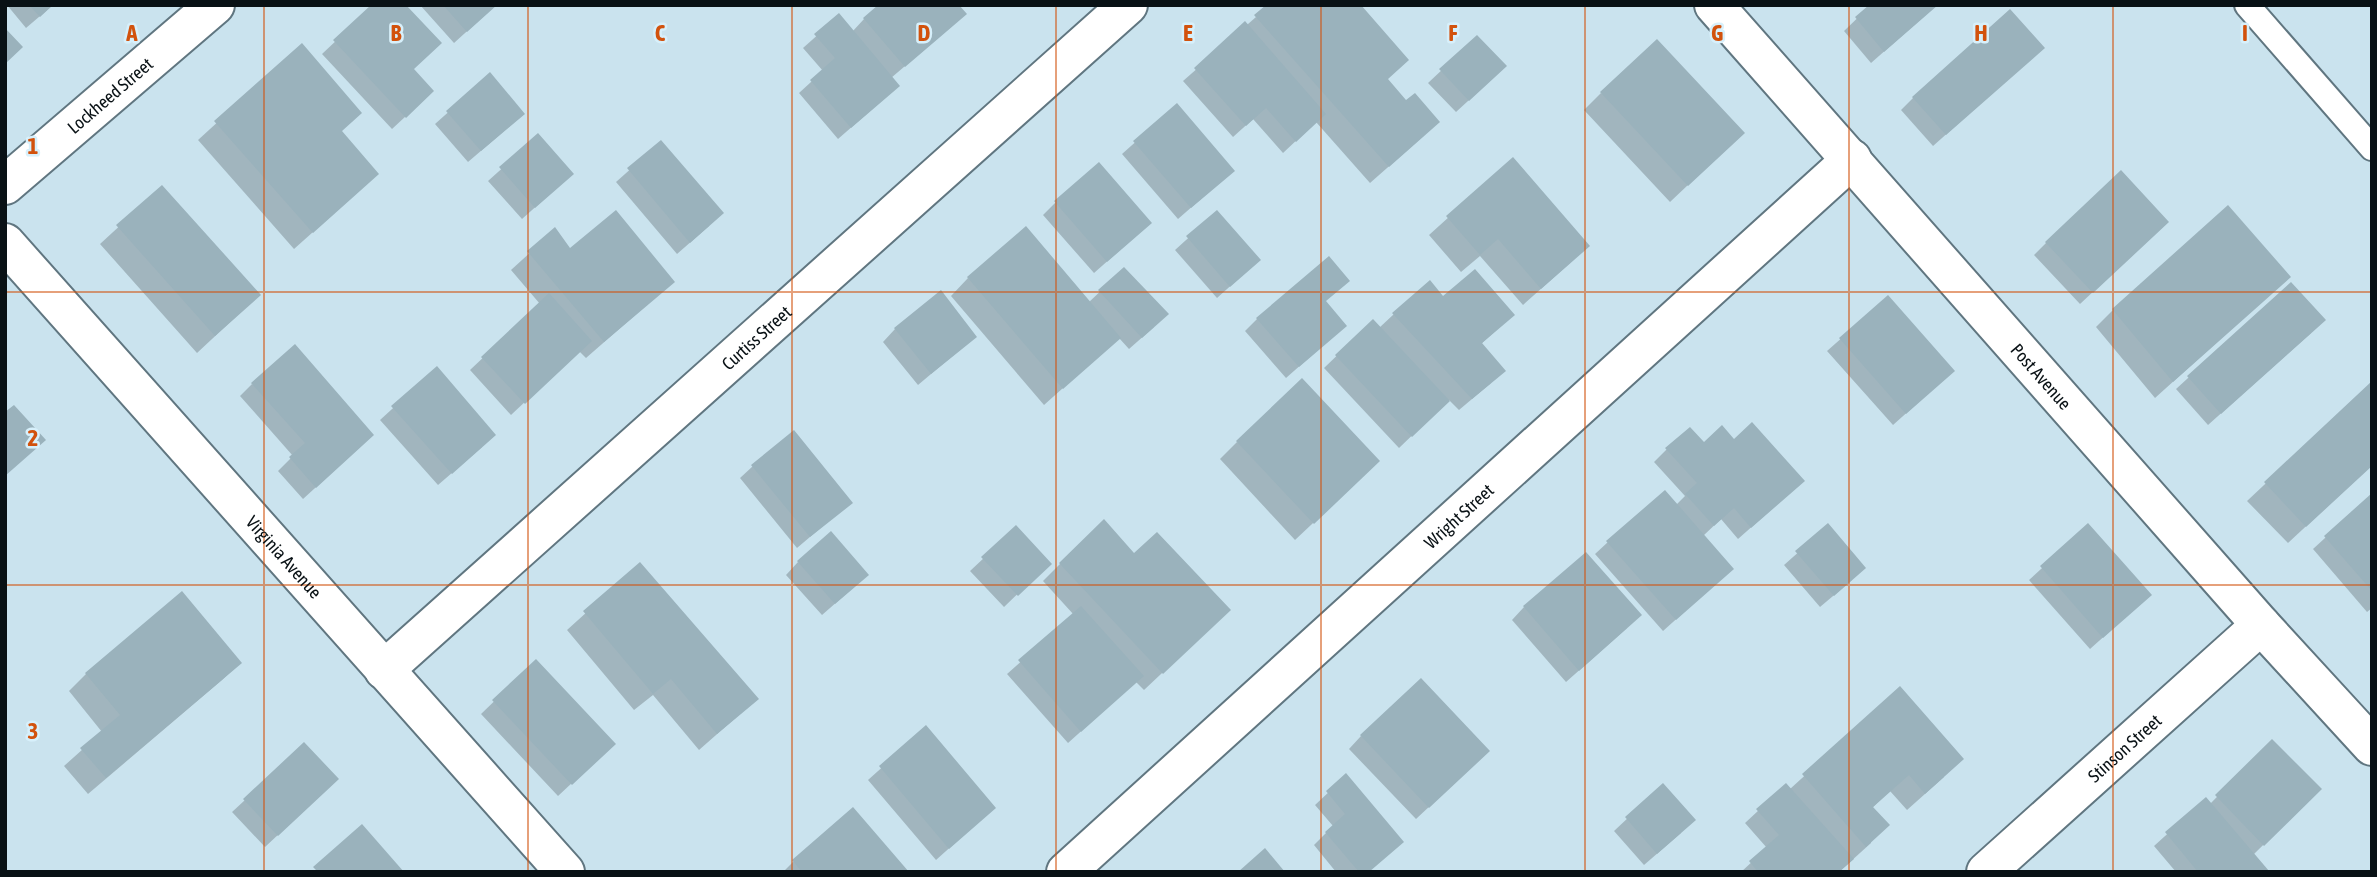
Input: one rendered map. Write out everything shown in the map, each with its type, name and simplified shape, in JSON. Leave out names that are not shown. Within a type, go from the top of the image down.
[{"type":"street","name":"Lockheed Street","points":[[5,186],[215,5]]},
{"type":"street","name":"Curtiss Street","points":[[384,670],[1128,5]]},
{"type":"street","name":"Post Avenue","points":[[1714,5],[2372,746]]},
{"type":"street","name":"Wright Street","points":[[1066,872],[1852,159]]},
{"type":"street","name":"Virginia Avenue","points":[[5,243],[565,872]]},
{"type":"street","name":"Stinson Street","points":[[1986,872],[2262,625]]},
{"type":"lane","points":[[2246,5],[2372,148]]},
{"type":"building","points":[[29,5],[53,5],[40,17]]},
{"type":"building","points":[[371,5],[406,5],[442,43],[414,69],[434,91],[406,118],[333,40]]},
{"type":"building","points":[[443,5],[497,5],[467,32]]},
{"type":"building","points":[[878,5],[959,5],[967,14],[905,67],[863,18]]},
{"type":"building","points":[[1266,5],[1361,5],[1409,60],[1388,79],[1406,100],[1415,93],[1440,122],[1389,167],[1254,15]]},
{"type":"building","points":[[1869,5],[1938,5],[1884,52],[1855,17]]},
{"type":"building","points":[[2010,9],[2045,48],[1946,135],[1912,97]]},
{"type":"building","points":[[839,13],[900,86],[851,128],[810,80],[835,58],[814,34]]},
{"type":"building","points":[[1245,21],[1326,114],[1296,142],[1266,108],[1246,126],[1194,68]]},
{"type":"building","points":[[5,28],[23,47],[5,64]]},
{"type":"building","points":[[1477,35],[1507,66],[1469,101],[1439,69]]},
{"type":"building","points":[[1657,39],[1745,133],[1688,186],[1600,92]]},
{"type":"building","points":[[302,43],[362,113],[342,131],[379,174],[313,233],[214,121]]},
{"type":"building","points":[[490,72],[525,114],[481,151],[446,111]]},
{"type":"building","points":[[1177,103],[1235,171],[1191,208],[1133,141]]},
{"type":"building","points":[[538,133],[574,174],[535,208],[499,167]]},
{"type":"building","points":[[661,140],[724,213],[690,243],[627,168]]},
{"type":"building","points":[[1513,157],[1590,246],[1541,289],[1498,239],[1480,255],[1446,216]]},
{"type":"building","points":[[1099,162],[1152,223],[1107,262],[1054,201]]},
{"type":"building","points":[[2121,170],[2169,222],[2093,293],[2045,242]]},
{"type":"building","points":[[162,185],[261,295],[215,336],[116,225]]},
{"type":"building","points":[[2228,205],[2291,277],[2173,382],[2112,309]]},
{"type":"building","points":[[616,210],[675,282],[604,342],[527,251],[555,227],[570,248]]},
{"type":"building","points":[[1217,210],[1261,260],[1230,287],[1186,236]]},
{"type":"building","points":[[1026,226],[1121,338],[1063,389],[967,277]]},
{"type":"building","points":[[1329,256],[1350,281],[1326,301],[1347,326],[1299,367],[1256,318]]},
{"type":"building","points":[[1124,267],[1169,314],[1142,338],[1098,290]]},
{"type":"building","points":[[1475,269],[1515,315],[1482,343],[1506,371],[1472,399],[1392,313],[1430,280],[1443,296]]},
{"type":"building","points":[[2291,282],[2326,320],[2221,414],[2187,376]]},
{"type":"building","points":[[941,290],[977,337],[931,374],[894,328]]},
{"type":"building","points":[[549,293],[592,341],[525,404],[481,357]]},
{"type":"building","points":[[1888,295],[1955,371],[1906,414],[1839,338]]},
{"type":"building","points":[[1373,319],[1450,401],[1412,437],[1335,355]]},
{"type":"building","points":[[295,344],[374,435],[316,488],[289,457],[305,443],[251,383]]},
{"type":"building","points":[[437,366],[496,435],[452,474],[391,406]]},
{"type":"building","points":[[1302,378],[1380,461],[1314,524],[1236,441]]},
{"type":"building","points":[[2372,381],[2372,466],[2306,527],[2264,482]]},
{"type":"building","points":[[14,405],[46,440],[5,476],[5,412]]},
{"type":"building","points":[[1752,422],[1805,481],[1751,528],[1734,508],[1714,526],[1685,494],[1697,483],[1665,448],[1690,427],[1704,442],[1722,425],[1734,439]]},
{"type":"building","points":[[794,430],[853,503],[810,537],[751,465]]},
{"type":"building","points":[[1665,490],[1734,569],[1676,620],[1606,541]]},
{"type":"building","points":[[2372,493],[2372,591],[2324,536]]},
{"type":"building","points":[[1104,519],[1134,553],[1157,532],[1231,610],[1163,674],[1059,563]]},
{"type":"building","points":[[1828,523],[1866,568],[1834,596],[1795,551]]},
{"type":"building","points":[[2088,523],[2152,595],[2103,638],[2040,566]]},
{"type":"building","points":[[1016,525],[1052,564],[1018,596],[981,557]]},
{"type":"building","points":[[831,531],[869,575],[835,604],[797,561]]},
{"type":"building","points":[[1586,552],[1642,615],[1579,671],[1523,606]]},
{"type":"building","points":[[640,562],[759,699],[717,734],[671,679],[653,694],[583,611]]},
{"type":"building","points":[[182,591],[242,663],[106,778],[80,748],[120,715],[85,673]]},
{"type":"building","points":[[1081,606],[1144,676],[1081,732],[1018,660]]},
{"type":"building","points":[[536,659],[616,744],[572,785],[492,700]]},
{"type":"building","points":[[1421,678],[1490,751],[1429,808],[1360,735]]},
{"type":"building","points":[[1900,686],[1964,759],[1925,794],[1909,775],[1873,807],[1890,825],[1866,847],[1802,774]]},
{"type":"building","points":[[926,725],[996,808],[949,849],[879,766]]},
{"type":"building","points":[[2272,739],[2322,789],[2264,846],[2215,795]]},
{"type":"building","points":[[304,742],[339,779],[278,836],[243,799]]},
{"type":"building","points":[[1346,773],[1404,842],[1369,872],[1359,872],[1325,832],[1345,814],[1326,791]]},
{"type":"building","points":[[1663,783],[1696,820],[1657,854],[1625,817]]},
{"type":"building","points":[[1786,783],[1854,859],[1839,872],[1758,872],[1749,861],[1779,835],[1756,809]]},
{"type":"building","points":[[2206,797],[2269,871],[2198,872],[2165,832]]},
{"type":"building","points":[[853,807],[909,872],[802,872],[792,860]]},
{"type":"building","points":[[362,824],[404,872],[318,872],[313,867]]},
{"type":"building","points":[[1265,848],[1285,872],[1238,872]]}]
